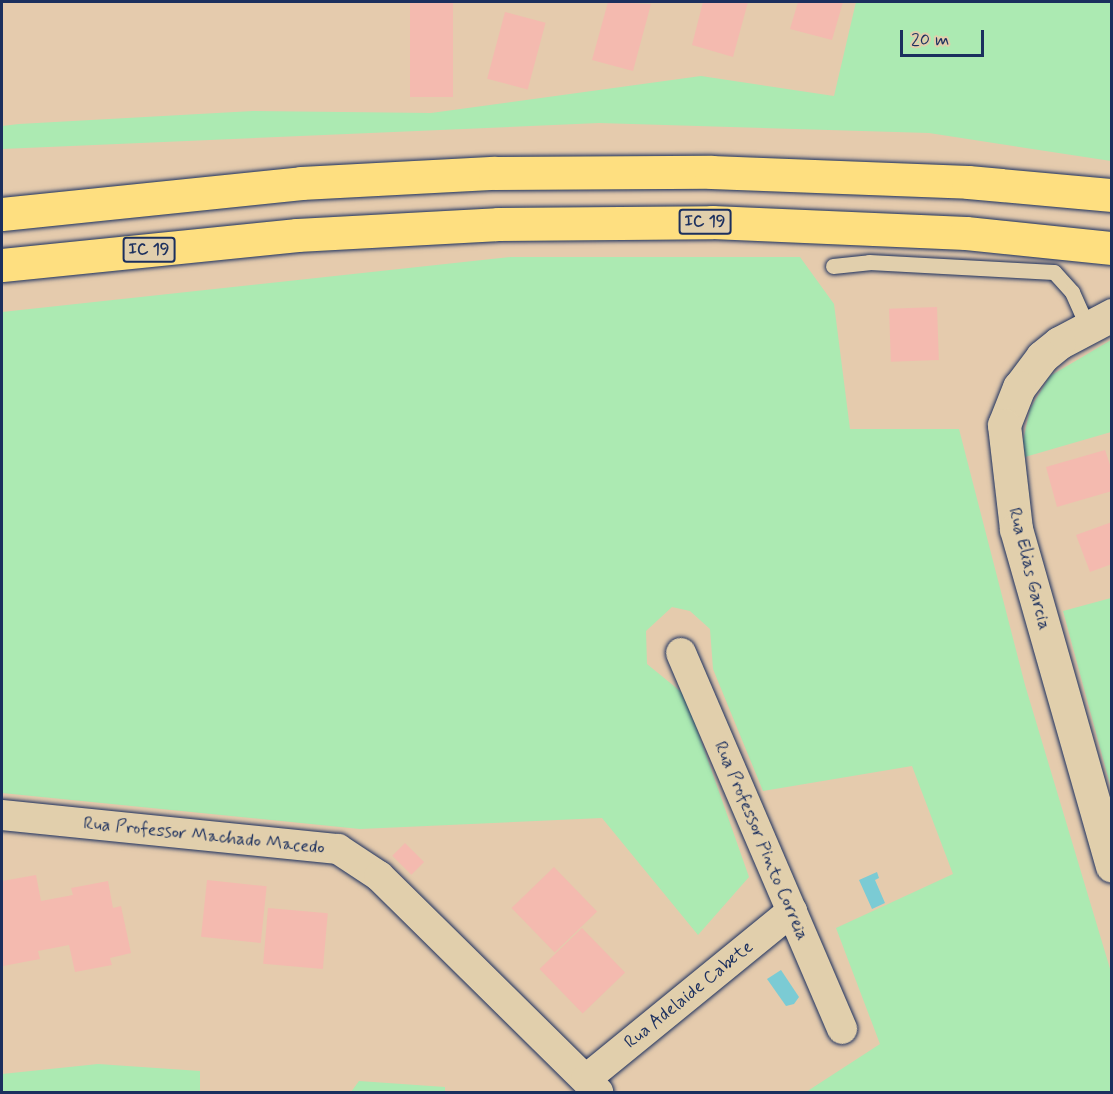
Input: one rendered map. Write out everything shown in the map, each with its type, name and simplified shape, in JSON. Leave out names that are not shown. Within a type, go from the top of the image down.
[{"type":"highway","points":[[2,214],[301,183],[495,173],[734,173],[968,182],[1112,195]]},
{"type":"highway","name":"IC 19","points":[[2,265],[297,235],[522,224],[723,222],[966,233],[1112,248]]},
{"type":"street","name":"Rua Elias Garcia","points":[[1100,320],[1042,357],[1019,387],[1004,425],[1016,530],[1112,866]]},
{"type":"street","name":"Rua Professor Pinto Correia","points":[[681,653],[842,1029]]},
{"type":"street","name":"Rua Professor Machado Macedo","points":[[2,815],[338,849],[379,876],[592,1086]]},
{"type":"street","name":"Rua Adelaide Cabete","points":[[592,1086],[792,911]]},
{"type":"lane","points":[[833,266],[869,262],[1054,272],[1100,320]]},
{"type":"green space","points":[[856,2],[1111,2],[1111,161],[929,133],[599,123],[2,149],[2,126],[19,124],[253,111],[431,113],[701,76],[834,96]]},
{"type":"green space","points":[[511,257],[800,257],[834,304],[850,429],[959,429],[1025,685],[1111,972],[1111,1092],[806,1092],[880,1044],[836,928],[953,874],[912,766],[763,791],[713,669],[710,629],[690,611],[672,607],[646,631],[647,664],[685,695],[749,877],[698,935],[602,818],[360,829],[2,793],[2,312]]},
{"type":"green space","points":[[1111,340],[1111,432],[1025,457],[1023,441],[1030,409],[1050,376]]},
{"type":"green space","points":[[1112,598],[1111,788],[1063,611]]},
{"type":"green space","points":[[98,1064],[200,1071],[200,1092],[2,1092],[2,1074]]},
{"type":"green space","points":[[359,1081],[445,1087],[445,1092],[351,1092]]},
{"type":"water","points":[[877,872],[879,878],[875,880],[885,903],[872,909],[859,880]]},
{"type":"water","points":[[781,970],[799,997],[794,1004],[786,1006],[767,979]]},
{"type":"building","points":[[410,2],[453,2],[453,97],[410,97]]},
{"type":"building","points":[[608,2],[651,4],[633,71],[592,60]]},
{"type":"building","points":[[703,2],[748,2],[733,57],[692,45]]},
{"type":"building","points":[[798,2],[843,2],[832,40],[790,29]]},
{"type":"building","points":[[505,12],[546,23],[528,90],[487,79]]},
{"type":"building","points":[[937,307],[939,360],[891,362],[889,309]]},
{"type":"building","points":[[1105,450],[1112,471],[1112,491],[1057,507],[1046,467]]},
{"type":"building","points":[[1112,522],[1112,564],[1090,572],[1076,535]]},
{"type":"building","points":[[405,843],[424,862],[411,875],[392,856]]},
{"type":"building","points":[[554,867],[597,912],[555,953],[512,908]]},
{"type":"building","points":[[36,875],[41,901],[73,895],[71,888],[108,881],[113,908],[121,906],[131,953],[110,958],[112,965],[75,972],[69,945],[38,951],[40,959],[3,966],[2,881]]},
{"type":"building","points":[[207,880],[267,886],[261,943],[201,937]]},
{"type":"building","points":[[268,908],[328,913],[323,969],[263,964]]},
{"type":"building","points":[[582,928],[625,973],[583,1014],[540,969]]}]
